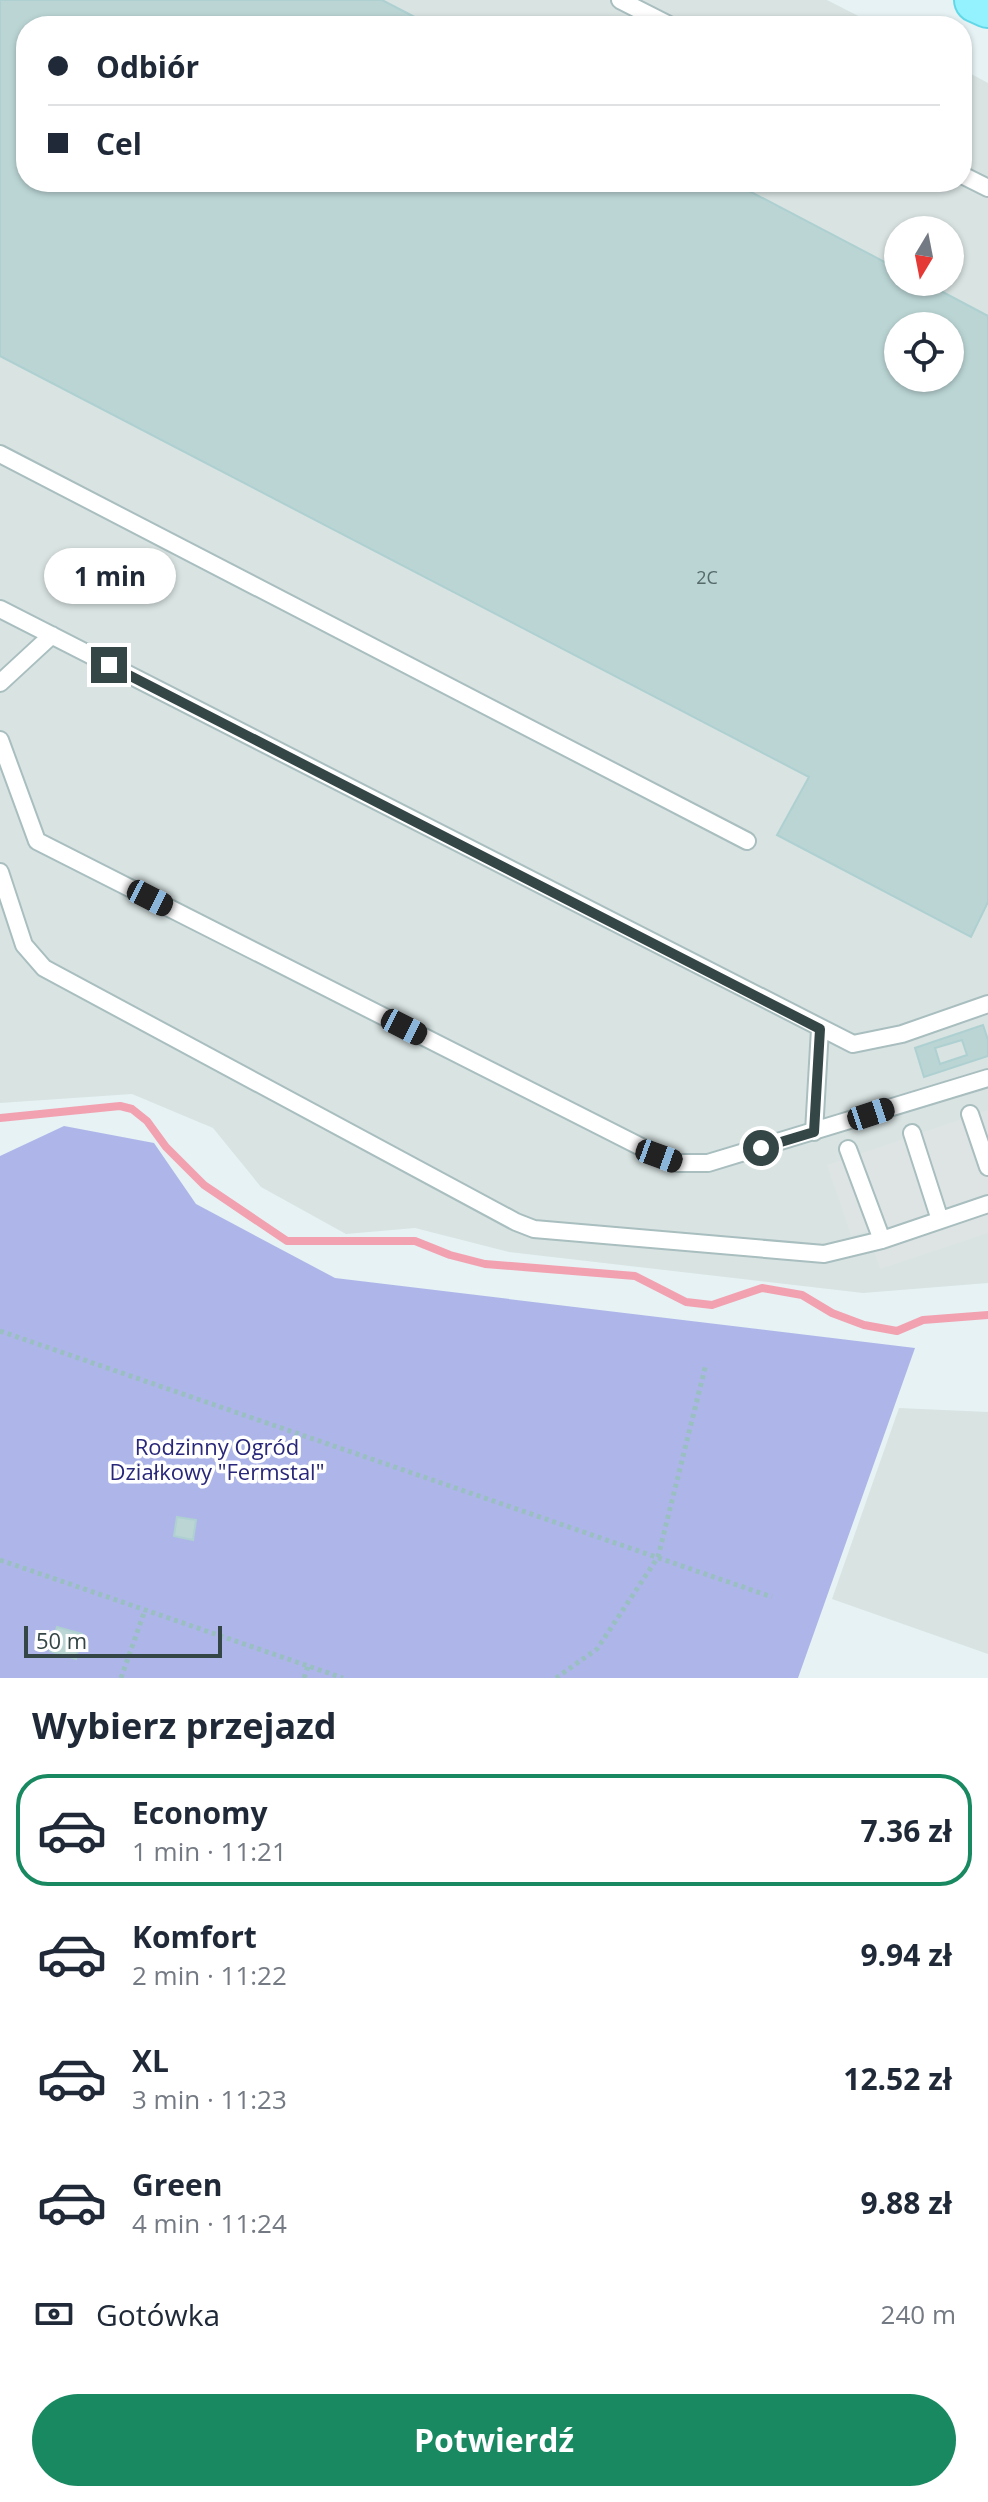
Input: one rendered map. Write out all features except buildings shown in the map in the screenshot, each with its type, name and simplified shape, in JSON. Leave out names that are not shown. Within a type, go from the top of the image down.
[{"type":"main road","points":[[977,0],[988,5]]},
{"type":"lane","points":[[620,0],[651,16]]},
{"type":"lane","points":[[0,454],[747,841]]},
{"type":"lane","points":[[0,609],[853,1044],[902,1034],[988,1004]]},
{"type":"lane","points":[[0,683],[52,635]]},
{"type":"lane","points":[[0,740],[37,841],[678,1163],[708,1163],[988,1078]]},
{"type":"lane","points":[[0,872],[24,945],[44,968],[516,1222],[550,1231],[809,1254],[846,1250],[882,1240],[988,1204]]},
{"type":"lane","points":[[814,1132],[820,1029]]},
{"type":"lane","points":[[970,1114],[988,1167]]},
{"type":"lane","points":[[912,1133],[940,1220]]},
{"type":"lane","points":[[848,1149],[882,1240]]},
{"type":"path","points":[[0,1331],[772,1597]]},
{"type":"path","points":[[556,1678],[597,1649],[658,1557],[706,1364]]},
{"type":"path","points":[[0,1560],[343,1678]]},
{"type":"path","points":[[121,1678],[145,1610]]},
{"type":"path","points":[[304,1678],[308,1666]]},
{"type":"shaded area","points":[[0,0],[827,0],[858,16],[16,16],[16,192],[972,192],[972,74],[988,83],[988,1283],[863,1293],[509,1252],[415,1228],[346,1234],[261,1187],[213,1128],[132,1094],[0,1103]]},
{"type":"shaded area","points":[[988,1110],[988,1233],[880,1269],[867,1231],[851,1236],[827,1165]]},
{"type":"shaded area","points":[[899,1408],[988,1412],[988,1654],[832,1599]]},
{"type":"green space","name":"Rodzinny Ogród Działkowy \"Fermstal\"","points":[[64,1126],[154,1143],[196,1204],[335,1278],[915,1348],[798,1678],[0,1678],[0,1156]]},
{"type":"waterway","points":[[0,1118],[120,1106],[132,1109],[147,1121],[166,1147],[204,1185],[287,1241],[415,1241],[485,1264],[635,1276],[686,1302],[712,1305],[762,1288],[802,1295],[832,1313],[864,1325],[897,1331],[923,1320],[988,1315]]},
{"type":"route","points":[[109,665],[820,1029],[814,1132],[761,1148]]}]
